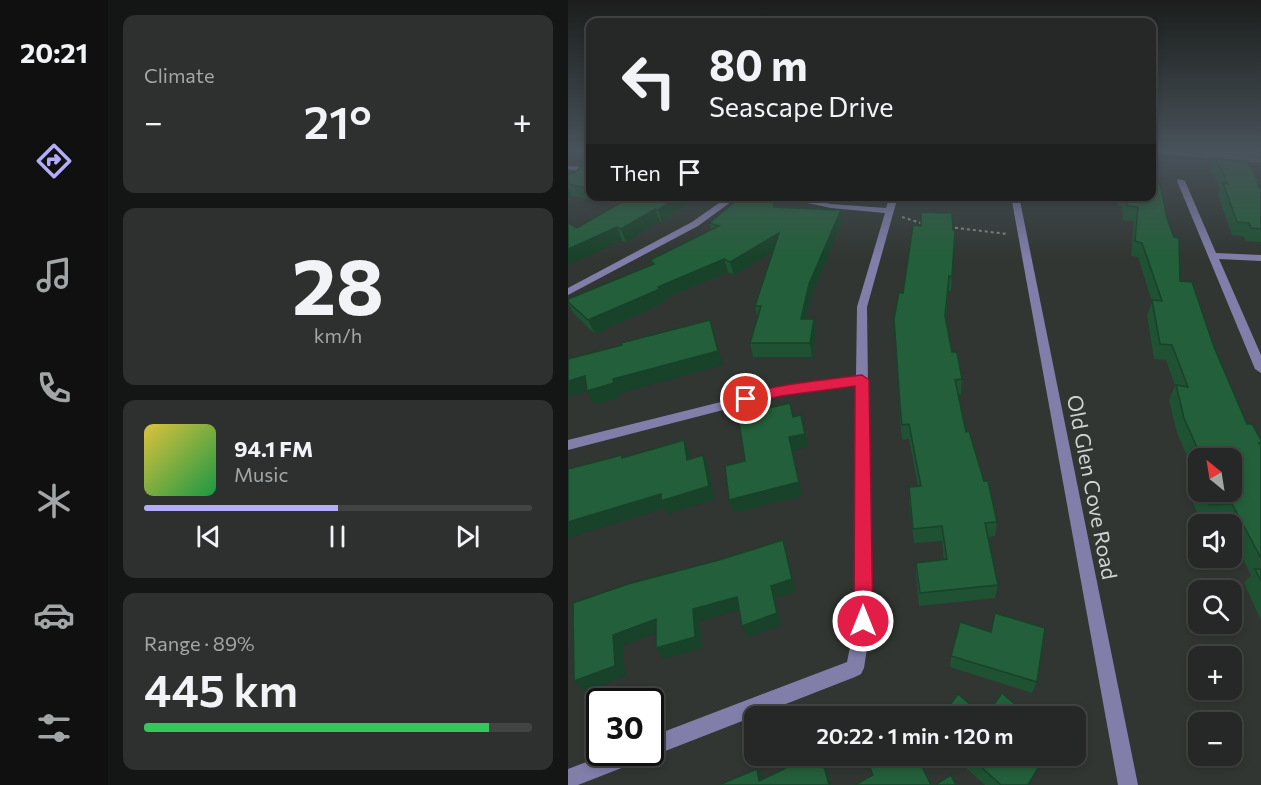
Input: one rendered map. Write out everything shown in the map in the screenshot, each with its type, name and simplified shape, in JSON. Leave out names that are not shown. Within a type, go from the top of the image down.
[{"type":"street","points":[[1183,186],[1261,369]]},
{"type":"street","points":[[568,292],[695,224],[728,201]]},
{"type":"street","points":[[664,742],[855,668],[863,621],[862,307],[893,204],[831,206],[804,201]]},
{"type":"street","name":"Old Glen Cove Road","points":[[1016,201],[1128,785]]},
{"type":"street","points":[[1212,256],[1261,258]]},
{"type":"street","points":[[568,445],[781,391],[862,380]]},
{"type":"street","points":[[568,778],[600,766]]},
{"type":"path","points":[[893,204],[904,218],[929,225]]},
{"type":"path","points":[[940,226],[1022,236]]},
{"type":"building","points":[[1156,186],[1160,186],[1167,218],[1174,237],[1179,238],[1180,281],[1192,282],[1214,347],[1247,424],[1252,424],[1261,440],[1259,443],[1261,446],[1261,558],[1242,523],[1242,514],[1237,514],[1232,504],[1209,505],[1208,502],[1242,502],[1242,448],[1197,448],[1184,418],[1176,385],[1188,387],[1172,345],[1160,344],[1152,300],[1162,301],[1142,243],[1135,241],[1138,207],[1127,206],[1126,201],[1156,201]]},
{"type":"building","points":[[1224,186],[1259,186],[1261,190],[1261,229],[1251,228],[1249,223],[1237,222]]},
{"type":"building","points":[[623,201],[671,201],[621,229],[617,227],[568,249],[568,223],[577,228]]},
{"type":"building","points":[[736,201],[774,201],[774,207],[841,210],[809,284],[801,319],[814,319],[810,343],[750,343],[761,306],[755,306],[779,233],[730,262],[724,259],[588,320],[568,302],[568,299],[654,264],[650,260],[719,226],[709,223]]},
{"type":"building","points":[[921,212],[952,213],[953,230],[955,230],[952,277],[949,276],[945,316],[952,352],[957,352],[962,379],[955,380],[966,432],[969,431],[984,481],[988,481],[997,522],[985,523],[998,585],[920,593],[916,563],[947,559],[942,526],[913,529],[909,487],[921,486],[909,424],[902,425],[900,405],[894,319],[899,292],[903,293],[913,225],[921,226]]},
{"type":"building","points":[[710,320],[718,351],[613,379],[614,383],[587,391],[585,376],[568,381],[568,359]]},
{"type":"building","points":[[790,403],[793,417],[801,415],[805,434],[789,437],[799,482],[729,500],[725,466],[745,461],[738,415]]},
{"type":"building","points":[[684,440],[687,460],[703,455],[709,486],[661,501],[661,494],[568,522],[568,469],[622,455],[622,458]]},
{"type":"building","points":[[783,540],[792,579],[771,586],[777,613],[742,626],[737,597],[693,609],[695,637],[656,648],[656,619],[613,635],[615,666],[574,681],[573,603],[628,584]]},
{"type":"building","points":[[1255,569],[1261,569],[1261,581]]},
{"type":"building","points":[[995,613],[1045,628],[1037,682],[951,656],[960,622],[991,632]]},
{"type":"building","points":[[1002,693],[1017,706],[993,706]]},
{"type":"building","points":[[958,694],[972,706],[949,706]]},
{"type":"building","points":[[790,766],[824,766],[829,785],[719,785],[757,769],[759,781]]},
{"type":"building","points":[[869,766],[922,766],[931,785],[855,785],[873,775]]},
{"type":"building","points":[[980,766],[1039,766],[1028,785],[1001,785]]},
{"type":"building","points":[[951,775],[956,785],[935,785]]},
{"type":"route","points":[[746,399],[781,391],[862,380],[863,621]]}]
